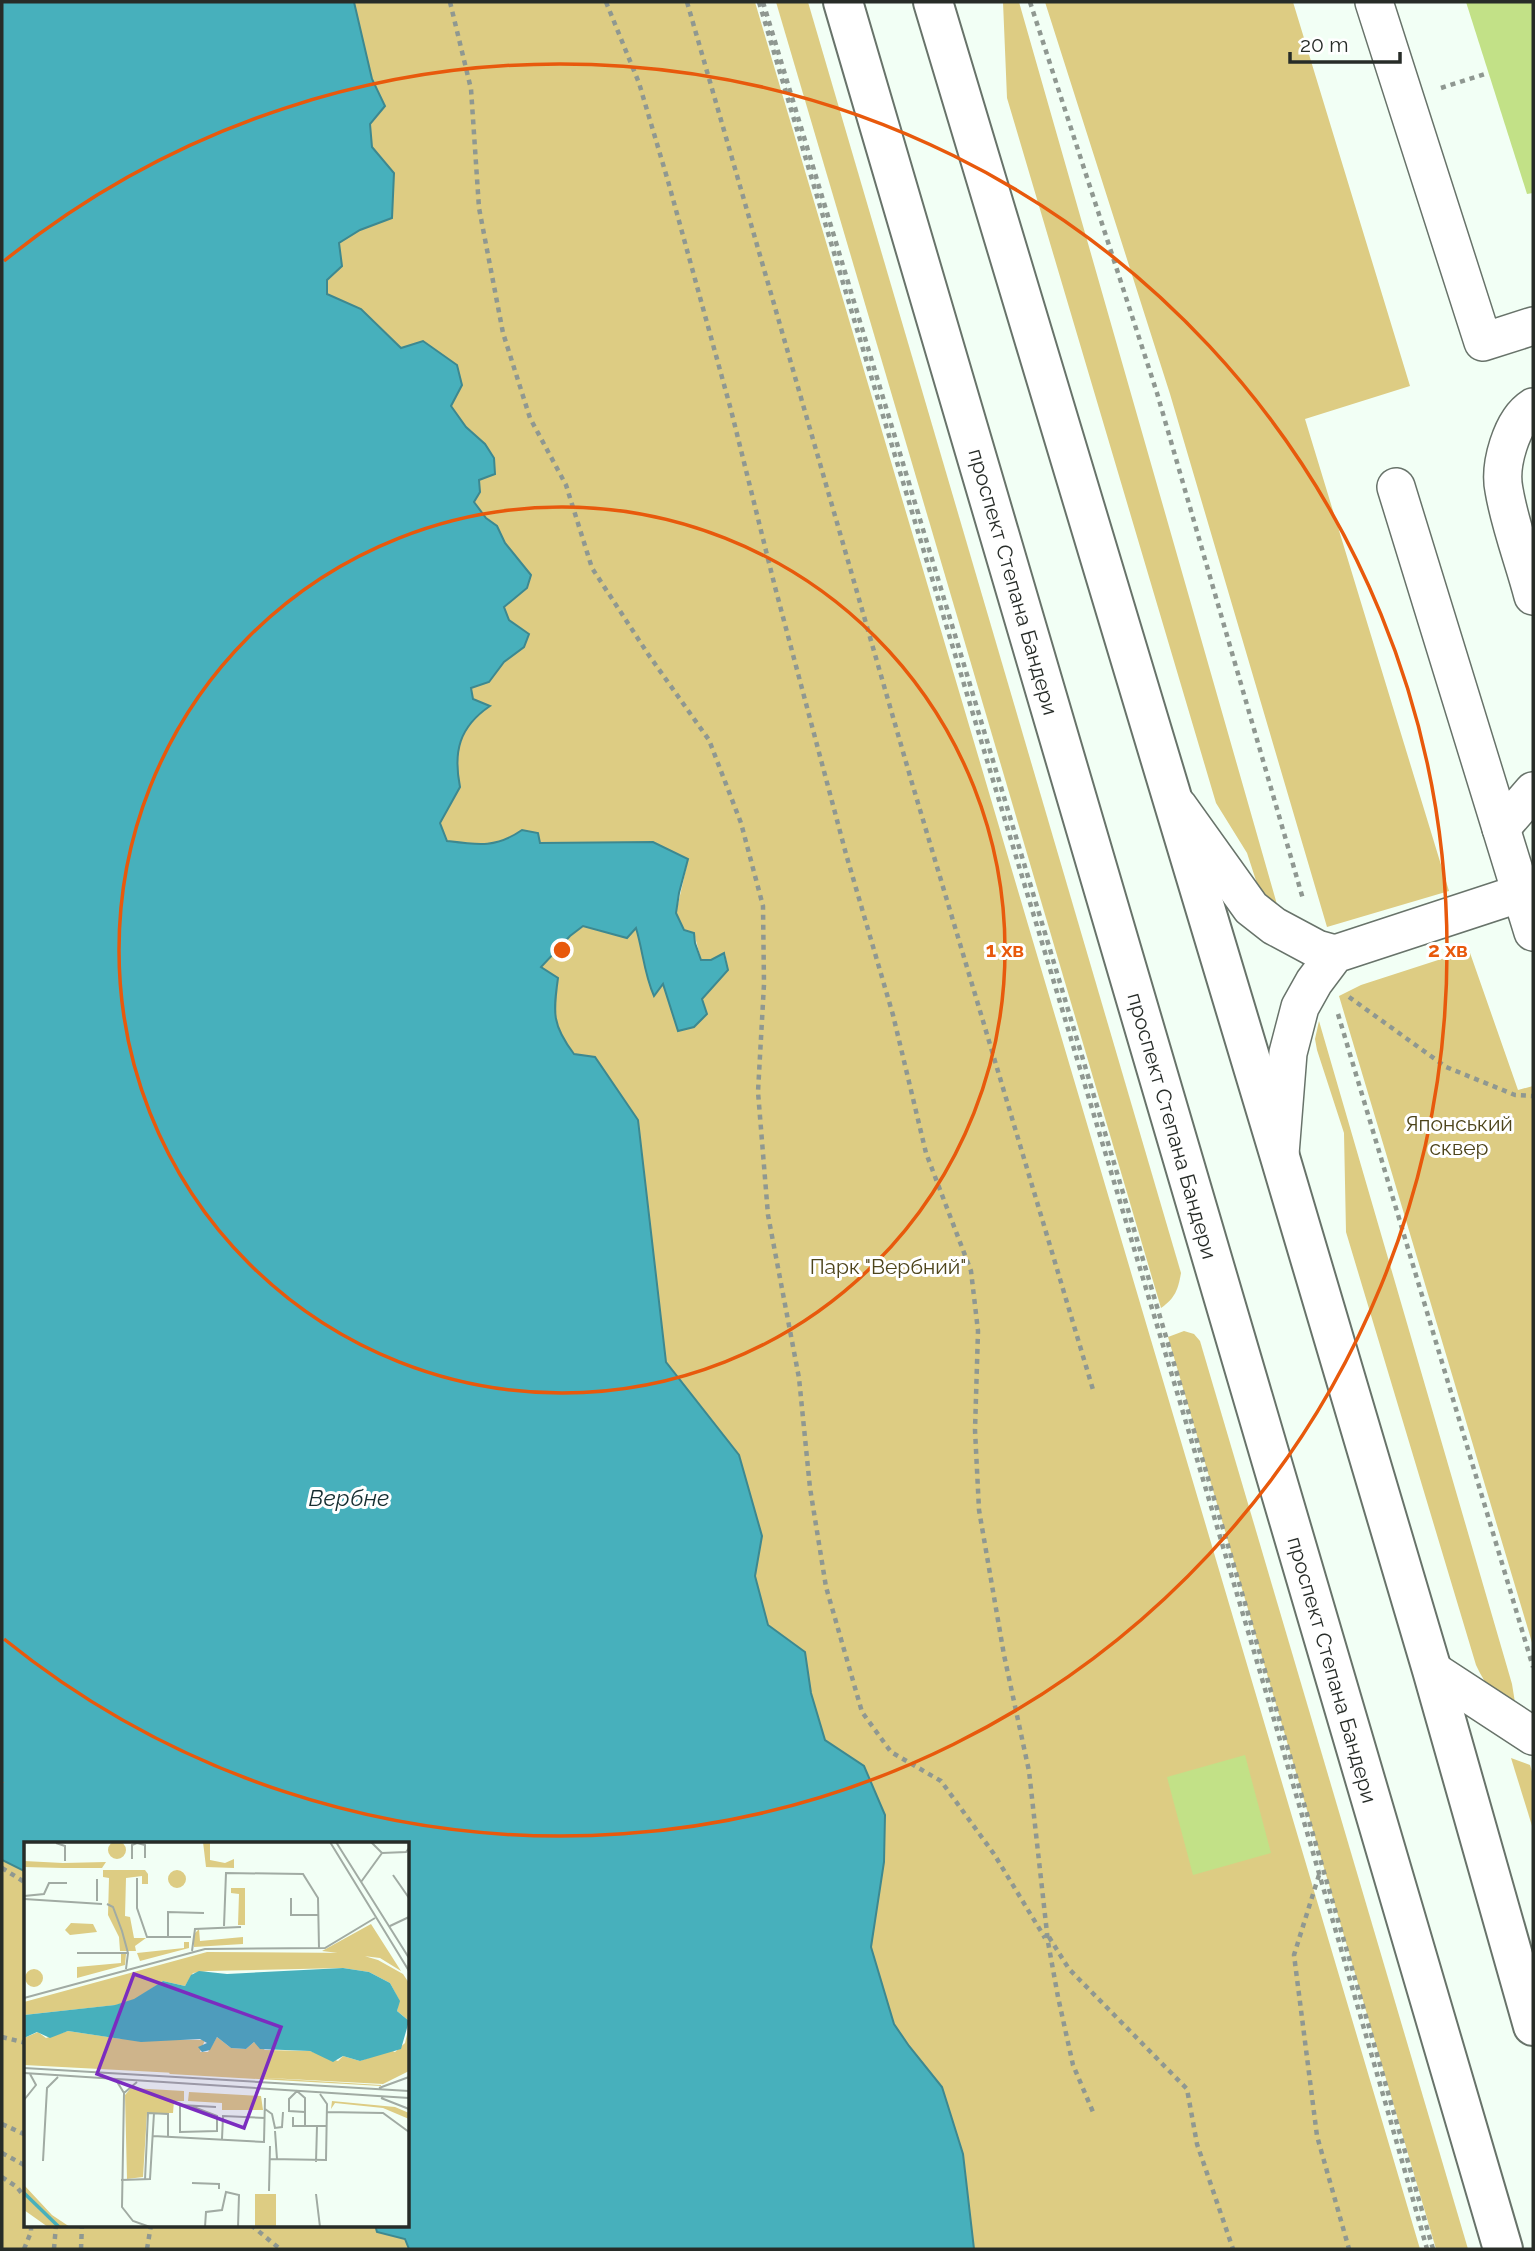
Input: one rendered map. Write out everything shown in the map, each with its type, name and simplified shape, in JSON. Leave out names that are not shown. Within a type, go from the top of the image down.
[{"type":"main road","name":"проспект Степана Бандери","points":[[843,2],[1503,2249]]},
{"type":"main road","points":[[933,2],[1432,1670],[1526,1966],[1533,2026]]},
{"type":"street","points":[[944,39],[954,2]]},
{"type":"street","points":[[1374,2],[1483,342],[1533,326]]},
{"type":"street","points":[[1533,407],[1516,425],[1506,453],[1503,488],[1533,596]]},
{"type":"street","points":[[1396,486],[1533,932]]},
{"type":"street","points":[[1502,828],[1533,790]]},
{"type":"street","points":[[1172,797],[1251,908],[1326,963]]},
{"type":"street","points":[[1280,1157],[1288,1053],[1300,1007],[1326,963],[1521,893]]},
{"type":"street","points":[[1432,1670],[1533,1736]]},
{"type":"path","points":[[450,2],[471,89],[479,208],[503,333],[530,418],[566,485],[592,568],[709,740],[741,823],[763,906],[764,984],[758,1092],[768,1215],[799,1378],[810,1488],[825,1587],[862,1712],[891,1752],[941,1781],[994,1854],[1048,1942]]},
{"type":"path","points":[[606,2],[639,83],[668,181],[731,410],[842,841],[893,1015],[926,1153],[971,1272],[978,1331],[975,1430],[979,1510],[1003,1655],[1029,1771],[1048,1942],[1073,2065],[1093,2112]]},
{"type":"path","points":[[687,2],[912,783],[1094,1393]]},
{"type":"path","points":[[761,2],[1149,1276],[1433,2249]]},
{"type":"path","points":[[761,2],[1185,1416],[1320,1873],[1427,2249]]},
{"type":"path","points":[[1030,2],[1157,393],[1533,1667]]},
{"type":"path","points":[[1326,963],[1446,1067],[1515,1095],[1533,1096]]},
{"type":"path","points":[[1322,1864],[1294,1955],[1317,2136],[1349,2249]]},
{"type":"path","points":[[2,1868],[24,1882]]},
{"type":"path","points":[[1047,1934],[1069,1969],[1187,2089],[1197,2144],[1233,2249]]},
{"type":"path","points":[[2,2037],[24,2042]]},
{"type":"path","points":[[2,2124],[24,2134]]},
{"type":"path","points":[[2,2153],[24,2165]]},
{"type":"path","points":[[2,2177],[17,2187],[24,2196]]},
{"type":"path","points":[[24,2249],[31,2226]]},
{"type":"path","points":[[54,2249],[56,2226]]},
{"type":"path","points":[[81,2249],[82,2226]]},
{"type":"path","points":[[147,2249],[151,2226]]},
{"type":"path","points":[[252,2226],[280,2249]]},
{"type":"green space","name":"Парк \"Вербний\"","points":[[354,2],[755,2],[1420,2249],[974,2249],[963,2154],[909,2046],[894,2024],[871,1947],[884,1862],[864,1766],[825,1740],[811,1693],[805,1652],[768,1625],[755,1576],[762,1536],[739,1455],[666,1362],[638,1120],[574,1054],[558,1033],[554,1006],[558,978],[541,967],[583,926],[603,930],[636,928],[654,995],[663,983],[678,1031],[701,999],[728,970],[725,953],[711,960],[701,960],[694,933],[684,930],[676,913],[688,860],[653,842],[540,843],[523,830],[504,840],[468,843],[447,841],[440,823],[460,787],[457,763],[461,741],[471,723],[490,706],[473,699],[471,688],[489,682],[504,662],[524,647],[529,634],[509,620],[504,607],[531,575],[505,543],[497,526],[486,518],[474,502],[485,444],[466,427],[451,406],[462,385],[439,353],[423,341],[401,348],[361,309],[327,294],[327,280],[342,266],[339,243],[360,230],[392,218],[394,173],[372,147],[370,124],[385,105],[372,79]]},
{"type":"green space","points":[[776,2],[808,2],[1181,1273],[1175,1293],[1161,1308]]},
{"type":"green space","points":[[1003,2],[1019,2],[1282,922],[1265,908],[1247,853],[1216,803],[1007,98]]},
{"type":"green space","points":[[1045,2],[1293,2],[1410,386],[1305,419],[1449,891],[1327,927],[1170,394]]},
{"type":"green space","name":"Японський сквер","points":[[1469,950],[1518,1090],[1533,1086],[1533,1646],[1339,996],[1361,985]]},
{"type":"green space","points":[[1319,1021],[1512,1684],[1517,1715],[1493,1693],[1476,1665],[1346,1232],[1344,1133],[1317,1050],[1315,1039]]},
{"type":"green space","points":[[1184,1331],[1194,1334],[1200,1341],[1468,2249],[1436,2249],[1168,1337]]},
{"type":"green space","points":[[1511,1758],[1530,1765],[1533,1775],[1533,1829]]},
{"type":"green space","points":[[2,1860],[24,1871],[24,2226],[375,2226],[377,2232],[406,2239],[409,2249],[2,2249]]},
{"type":"water","name":"Вербне","points":[[2,2],[354,2],[372,79],[385,106],[370,124],[372,147],[394,173],[392,218],[360,230],[339,243],[342,266],[327,280],[327,294],[361,309],[401,348],[423,341],[457,365],[462,385],[451,406],[494,458],[495,474],[479,480],[480,492],[474,502],[486,518],[497,526],[505,543],[531,575],[527,588],[504,607],[509,620],[529,634],[524,647],[504,662],[489,682],[471,688],[473,699],[490,706],[471,723],[461,741],[457,763],[460,787],[440,823],[447,841],[468,843],[486,844],[504,840],[522,830],[538,833],[540,843],[653,842],[688,859],[676,913],[684,930],[694,933],[701,960],[711,960],[724,953],[728,970],[702,999],[707,1014],[694,1027],[678,1031],[663,984],[654,996],[636,928],[627,938],[583,926],[541,967],[558,978],[556,1018],[567,1044],[574,1054],[595,1057],[638,1120],[666,1362],[739,1455],[762,1536],[755,1576],[768,1625],[805,1652],[811,1693],[825,1740],[864,1766],[885,1815],[884,1862],[871,1947],[894,2024],[942,2087],[963,2154],[974,2249],[409,2249],[405,2239],[377,2232],[375,2226],[410,2226],[410,1842],[24,1842],[24,1871],[2,1860]]},
{"type":"building","points":[[1466,2],[1533,2],[1533,193],[1527,194]]},
{"type":"building","points":[[1245,1755],[1271,1853],[1193,1875],[1167,1777]]}]
